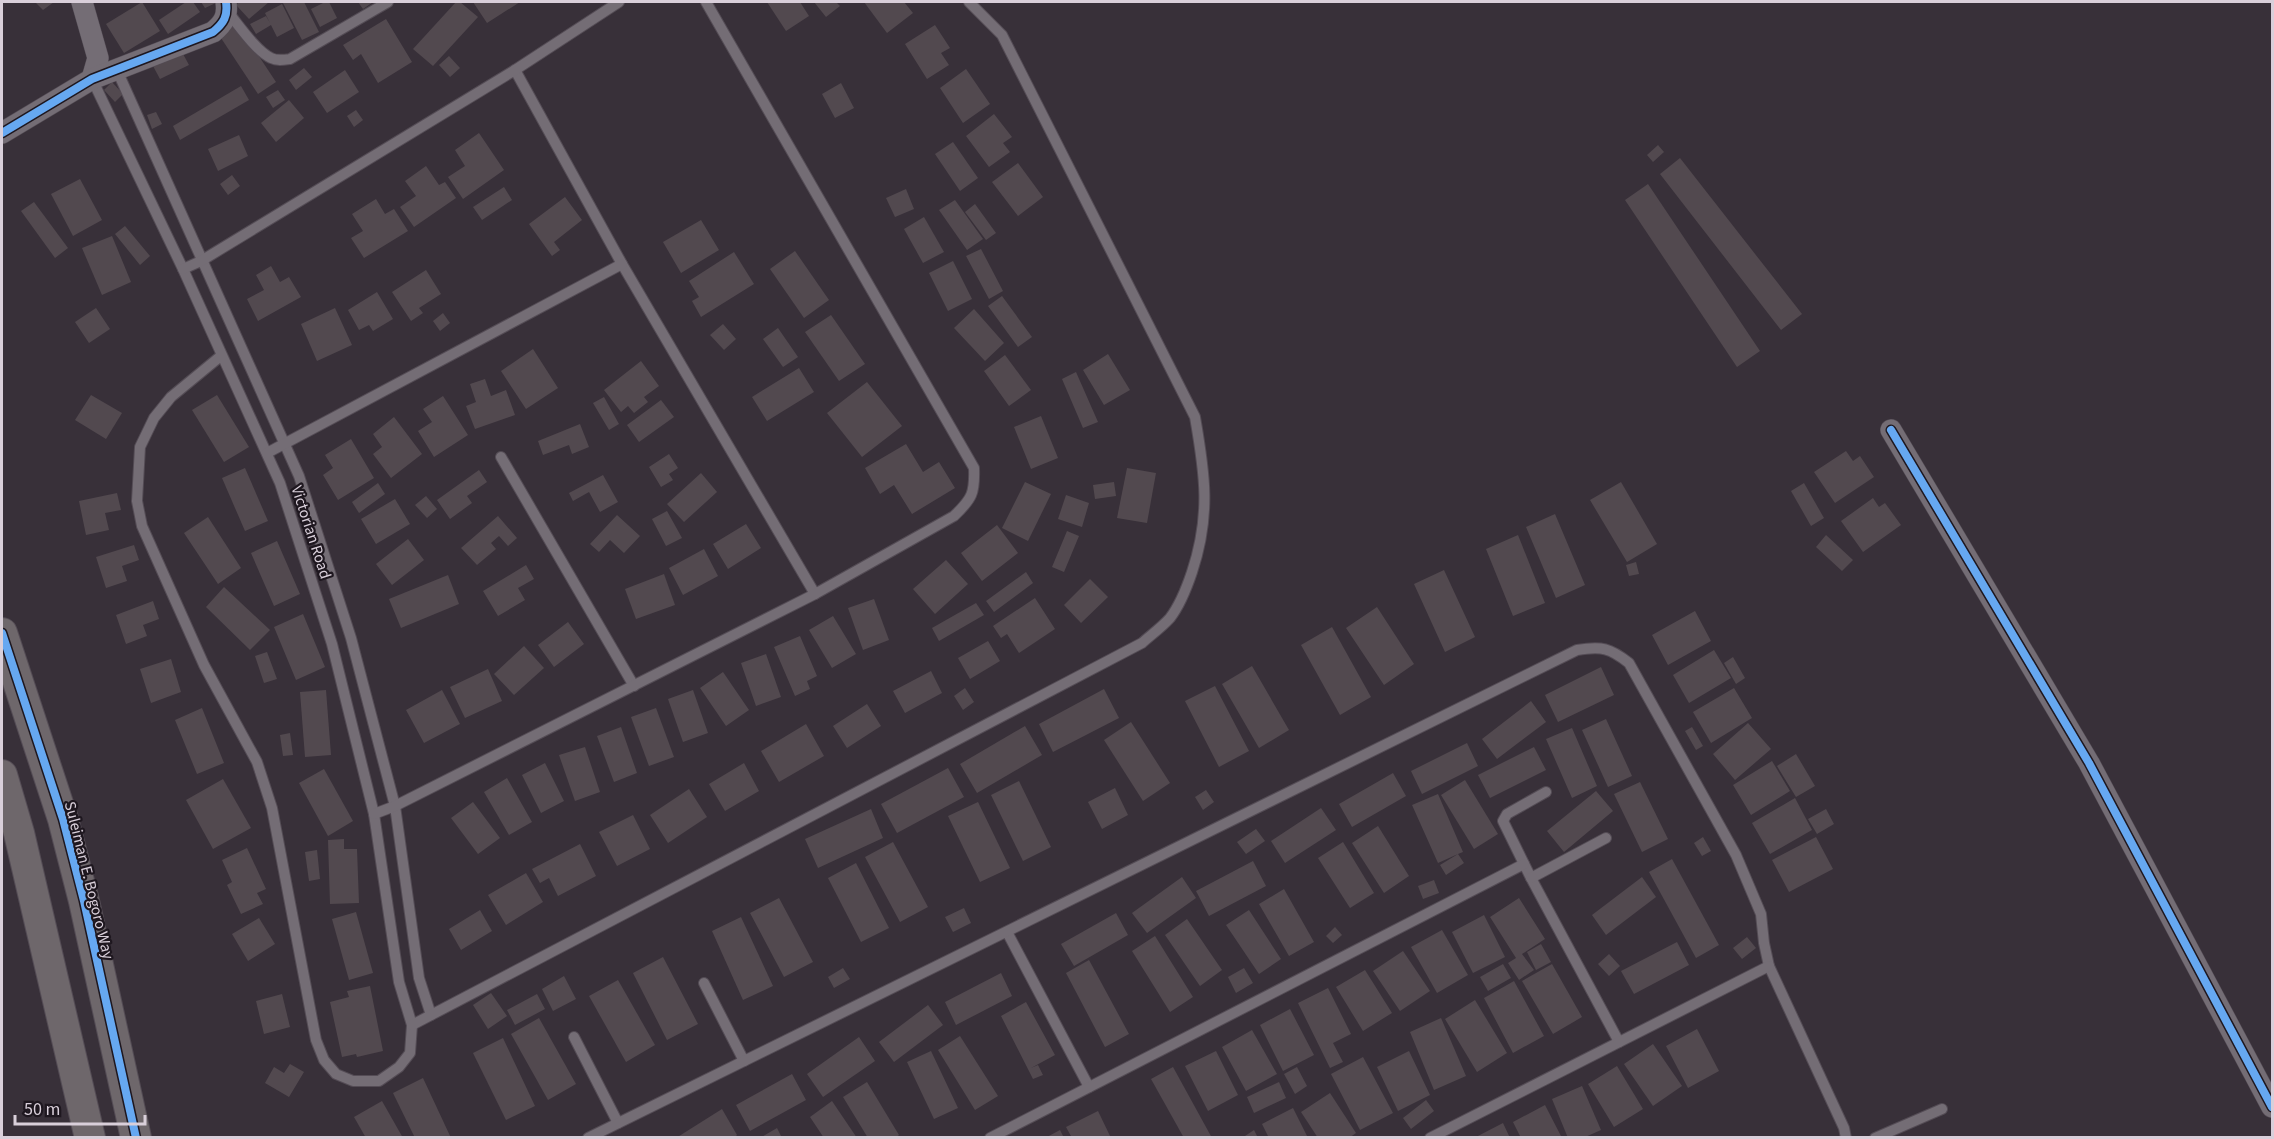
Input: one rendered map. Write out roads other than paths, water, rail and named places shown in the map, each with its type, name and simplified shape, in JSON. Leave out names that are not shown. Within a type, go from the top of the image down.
[{"type":"street","points":[[82,2],[107,63]]},
{"type":"street","points":[[107,63],[129,66],[213,32],[224,23],[226,6]]},
{"type":"street","points":[[2,134],[92,79],[107,63]]},
{"type":"street","points":[[1891,430],[2089,763],[2272,1107]]},
{"type":"street","name":"Suleiman E. Bogoro Way","points":[[2,633],[59,808],[79,880],[136,1137]]},
{"type":"street","points":[[2,775],[19,832],[90,1137]]},
{"type":"lane","points":[[226,6],[262,51],[279,61],[290,59],[388,2]]},
{"type":"lane","points":[[183,269],[201,261],[514,70],[619,2]]},
{"type":"lane","points":[[374,814],[395,806],[815,594],[954,516],[968,503],[975,488],[974,468],[706,2]]},
{"type":"lane","points":[[222,355],[171,397],[154,418],[140,447],[137,501],[142,526],[204,665],[256,762],[272,808],[316,1040],[324,1060],[336,1074],[353,1081],[379,1081],[399,1067],[410,1053],[412,1025],[1143,643],[1170,618],[1188,586],[1200,549],[1206,512],[1204,468],[1196,417],[1002,35],[969,2]]},
{"type":"lane","name":"Victorian Road","points":[[107,63],[299,476],[351,639],[395,806],[419,978],[431,1015]]},
{"type":"lane","points":[[514,70],[622,264],[815,594]]},
{"type":"lane","name":"Victorian Road","points":[[92,79],[183,269],[280,483],[332,644],[374,814],[399,982],[412,1025]]},
{"type":"lane","points":[[267,453],[622,264]]},
{"type":"lane","points":[[501,457],[634,686]]},
{"type":"lane","points":[[588,1137],[1577,650],[1595,647],[1614,651],[1629,663],[1736,855],[1761,914],[1769,966],[1844,1128],[1846,1137]]},
{"type":"lane","points":[[1546,792],[1508,814],[1503,821],[1619,1042]]},
{"type":"lane","points":[[1531,878],[1605,838]]},
{"type":"lane","points":[[990,1137],[1524,864]]},
{"type":"lane","points":[[1007,932],[1089,1087]]},
{"type":"lane","points":[[1430,1137],[1769,966]]},
{"type":"lane","points":[[704,983],[744,1061]]},
{"type":"lane","points":[[574,1037],[618,1123]]},
{"type":"lane","points":[[1875,1137],[1942,1109]]}]
